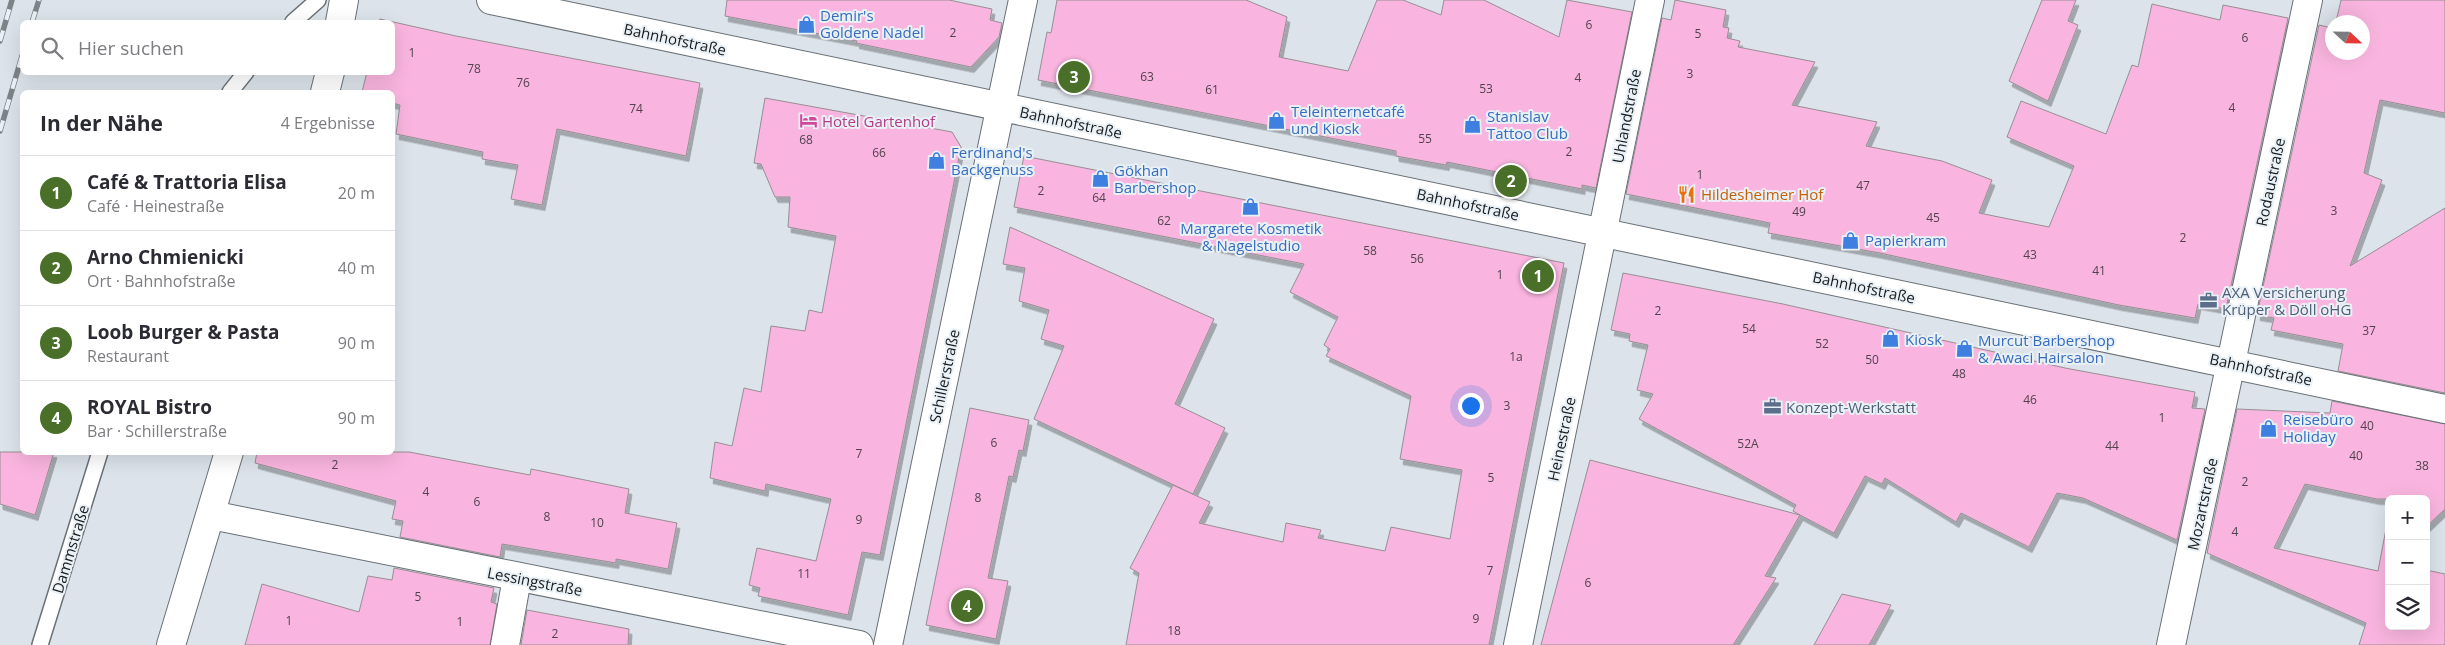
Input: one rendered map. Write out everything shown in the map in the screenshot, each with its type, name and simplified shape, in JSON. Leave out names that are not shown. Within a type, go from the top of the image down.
[{"type":"street","points":[[340,20],[344,0]]},
{"type":"street","name":"Bahnhofstraße","points":[[491,0],[2445,409]]},
{"type":"street","name":"Schillerstraße","points":[[888,645],[1023,0]]},
{"type":"street","name":"Uhlandstraße","points":[[1603,232],[1650,0]]},
{"type":"street","name":"Rodaustraße","points":[[2232,363],[2308,0]]},
{"type":"street","points":[[326,90],[329,75]]},
{"type":"street","name":"Heinestraße","points":[[1518,645],[1603,232]]},
{"type":"street","name":"Mozartstraße","points":[[2171,645],[2232,363]]},
{"type":"street","points":[[171,645],[228,455]]},
{"type":"street","name":"Lessingstraße","points":[[211,515],[517,578],[859,645]]},
{"type":"street","points":[[505,645],[517,578]]},
{"type":"lane","points":[[295,20],[318,0]]},
{"type":"lane","points":[[232,90],[244,75]]},
{"type":"lane","name":"Dammstraße","points":[[40,645],[99,455]]},
{"type":"building","points":[[727,0],[949,0],[992,9],[990,20],[1002,23],[999,37],[971,67],[856,43],[857,41],[725,16]]},
{"type":"building","points":[[1057,0],[1246,0],[1287,17],[1279,57],[1348,71],[1377,0],[1403,0],[1441,15],[1444,0],[1484,0],[1559,37],[1567,0],[1632,12],[1596,188],[1582,185],[1582,189],[1447,162],[1446,165],[1396,156],[1396,151],[1038,80],[1047,32],[1051,33]]},
{"type":"building","points":[[1675,0],[1726,10],[1723,27],[1729,28],[1727,38],[1740,41],[1738,47],[1815,62],[1792,105],[1877,122],[1866,146],[1942,161],[1992,180],[1979,213],[2049,227],[2074,166],[2007,137],[2021,101],[2106,134],[2132,65],[2138,67],[2152,4],[2220,20],[2223,5],[2288,18],[2226,309],[2198,304],[2195,318],[2119,305],[1880,253],[1768,233],[1770,223],[1626,194],[1662,18],[1671,20]]},
{"type":"building","points":[[2042,0],[2076,0],[2068,21],[2078,25],[2048,101],[2009,81]]},
{"type":"building","points":[[2341,0],[2445,0],[2445,113],[2380,100],[2364,173],[2382,180],[2350,266],[2445,208],[2445,393],[2338,371],[2343,344],[2271,330],[2274,318],[2257,315],[2319,25],[2325,26],[2325,60],[2370,60],[2370,15],[2338,15]]},
{"type":"building","points":[[395,22],[700,83],[686,156],[557,129],[542,205],[511,199],[518,165],[482,159],[483,152],[396,134],[400,105],[395,104],[395,90],[362,90],[366,75],[395,75]]},
{"type":"building","points":[[765,98],[952,132],[961,147],[880,555],[862,552],[848,615],[758,596],[760,588],[749,585],[757,548],[816,561],[831,499],[766,484],[765,491],[710,478],[715,442],[732,446],[744,388],[761,392],[771,326],[805,331],[809,310],[822,313],[836,236],[788,227],[790,197],[775,197],[761,164],[754,163]]},
{"type":"building","points":[[1024,156],[1564,263],[1489,645],[1126,645],[1139,573],[1130,568],[1173,485],[1210,502],[1199,523],[1283,542],[1286,523],[1321,530],[1318,538],[1385,551],[1391,527],[1450,539],[1462,470],[1400,459],[1411,396],[1326,356],[1330,349],[1324,345],[1338,317],[1290,292],[1304,264],[1014,207]]},
{"type":"building","points":[[1010,227],[1214,319],[1175,404],[1225,428],[1193,494],[1034,419],[1064,346],[1041,339],[1049,310],[1019,301],[1025,268],[1003,264]]},
{"type":"building","points":[[1623,273],[1783,304],[2065,368],[2195,392],[2192,408],[2205,409],[2177,540],[2083,498],[2057,493],[2029,547],[1961,513],[1956,522],[1885,478],[1882,484],[1865,476],[1834,533],[1793,511],[1796,505],[1639,419],[1653,394],[1637,390],[1648,345],[1629,341],[1630,334],[1611,330]]},
{"type":"building","points":[[2332,401],[2445,424],[2445,509],[2430,523],[2430,495],[2385,495],[2385,499],[2377,499],[2305,484],[2274,548],[2378,571],[2385,534],[2385,630],[2430,630],[2430,571],[2445,574],[2445,645],[2359,645],[2366,623],[2207,553],[2237,409],[2330,413]]},
{"type":"building","points":[[970,408],[1029,420],[1023,451],[1019,450],[1013,477],[1009,476],[988,578],[1008,581],[996,639],[926,625]]},
{"type":"building","points":[[0,452],[20,452],[20,455],[53,455],[35,515],[0,504]]},
{"type":"building","points":[[395,452],[409,452],[530,475],[531,469],[629,489],[625,513],[677,523],[668,569],[616,559],[616,563],[502,544],[500,557],[400,537],[403,521],[392,519],[396,501],[255,463],[256,455],[395,455]]},
{"type":"building","points":[[1590,460],[1800,515],[1765,576],[1776,578],[1733,645],[1541,645]]},
{"type":"building","points":[[394,568],[494,588],[491,602],[497,604],[490,645],[245,645],[262,584],[359,612],[368,576],[392,580]]},
{"type":"building","points":[[1842,594],[1891,605],[1869,645],[1814,645]]},
{"type":"building","points":[[527,610],[629,629],[628,645],[521,645]]},
{"type":"railway","points":[[0,41],[12,0]]},
{"type":"railway","points":[[33,20],[39,0]]},
{"type":"railway","points":[[0,131],[20,63]]},
{"type":"place","name":"Demir's Goldene Nadel","points":[[806,24]]},
{"type":"place","name":"Loob Burger & Pasta","points":[[1074,77]]},
{"type":"place","name":"Teleinternetcafé und Kiosk","points":[[1277,120]]},
{"type":"place","name":"Hotel Gartenhof","points":[[808,121]]},
{"type":"place","name":"Stanislav Tattoo Club","points":[[1473,125]]},
{"type":"place","name":"Ferdinand's Backgenuss","points":[[937,161]]},
{"type":"place","name":"Gökhan Barbershop","points":[[1100,179]]},
{"type":"place","name":"Arno Chmienicki","points":[[1511,181]]},
{"type":"place","name":"Hildesheimer Hof","points":[[1687,194]]},
{"type":"place","name":"Margarete Kosmetik & Nagelstudio","points":[[1251,207]]},
{"type":"place","name":"Papierkram","points":[[1851,240]]},
{"type":"place","name":"Café & Trattoria Elisa","points":[[1538,276]]},
{"type":"place","name":"AXA Versicherung Krüper & Döll oHG","points":[[2208,301]]},
{"type":"place","name":"Kiosk","points":[[1891,339]]},
{"type":"place","name":"Murcut Barbershop & Awaci Hairsalon","points":[[1964,349]]},
{"type":"place","name":"Konzept-Werkstatt","points":[[1772,407]]},
{"type":"place","name":"Reisebüro Holiday","points":[[2269,428]]},
{"type":"place","name":"ROYAL Bistro","points":[[967,606]]}]
